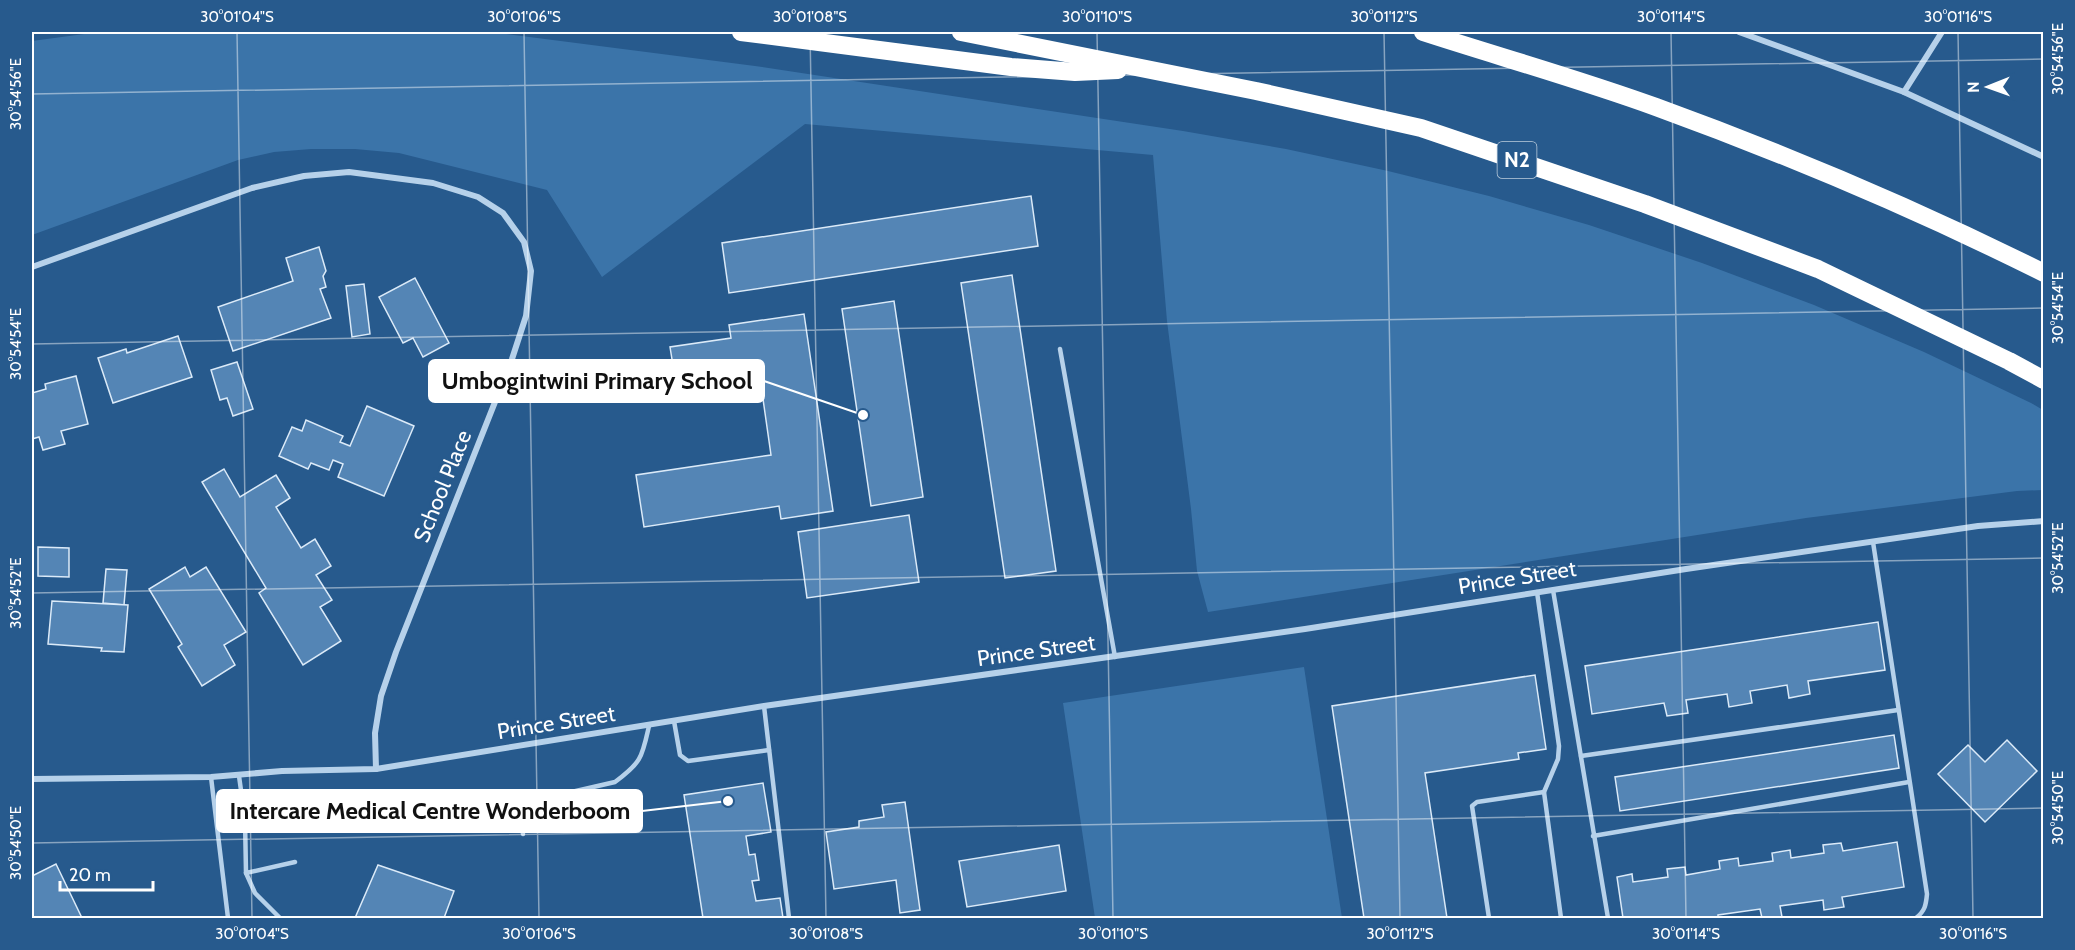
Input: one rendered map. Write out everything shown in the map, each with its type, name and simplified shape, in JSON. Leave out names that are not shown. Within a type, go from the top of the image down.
[{"type":"highway","points":[[741,32],[1011,67],[1074,72],[1147,69]]},
{"type":"highway","name":"N2","points":[[961,32],[1256,91],[1421,128],[1645,204],[1818,269],[2009,361],[2043,380]]},
{"type":"highway","points":[[1423,32],[1654,106],[1807,164],[2000,251],[2043,273]]},
{"type":"street","points":[[1739,32],[1904,92],[2043,157]]},
{"type":"street","points":[[1904,92],[1942,32]]},
{"type":"street","name":"School Place","points":[[32,267],[252,188],[304,176],[349,172],[433,183],[478,197],[503,213],[524,242],[531,271],[526,316],[512,359],[381,696],[375,733],[376,768]]},
{"type":"street","name":"Prince Street","points":[[32,779],[211,777],[282,771],[376,768],[764,706],[1115,657],[1978,526],[2043,521]]},
{"type":"lane","points":[[1060,349],[1115,657]]},
{"type":"lane","points":[[1873,542],[1927,894],[1922,914],[1916,918]]},
{"type":"lane","points":[[1553,590],[1608,918]]},
{"type":"lane","points":[[1538,592],[1559,746],[1558,759],[1544,792],[1561,918]]},
{"type":"lane","points":[[764,706],[789,918]]},
{"type":"lane","points":[[1581,756],[1898,710]]},
{"type":"lane","points":[[674,721],[680,755],[688,761],[769,750]]},
{"type":"lane","points":[[463,817],[595,789],[615,782],[634,768],[643,752],[649,726]]},
{"type":"lane","points":[[239,776],[245,819],[246,873],[255,893],[280,918]]},
{"type":"lane","points":[[211,777],[228,918]]},
{"type":"lane","points":[[1593,836],[1909,782]]},
{"type":"lane","points":[[1489,918],[1472,806],[1477,802],[1544,792]]},
{"type":"lane","points":[[518,804],[523,834]]},
{"type":"lane","points":[[246,873],[295,862]]},
{"type":"shaded area","points":[[99,32],[491,32],[755,66],[1183,131],[1286,149],[1388,171],[1489,196],[1589,225],[1702,263],[1814,305],[1924,352],[2031,403],[2043,410],[2043,490],[2017,491],[1806,518],[1208,612],[1197,571],[1167,321],[1153,155],[805,124],[602,277],[547,190],[399,153],[355,149],[274,152],[238,160],[32,235],[32,41]]},
{"type":"shaded area","points":[[1304,667],[1342,918],[1095,918],[1063,703]]},
{"type":"building","points":[[1031,196],[1038,246],[729,293],[722,243]]},
{"type":"building","points":[[319,247],[326,271],[323,276],[326,287],[320,289],[331,318],[233,351],[218,307],[293,281],[286,258]]},
{"type":"building","points":[[1012,275],[1056,571],[1005,578],[961,283]]},
{"type":"building","points":[[415,278],[449,343],[423,357],[413,338],[403,343],[379,297]]},
{"type":"building","points":[[364,284],[370,334],[352,337],[346,286]]},
{"type":"building","points":[[894,301],[923,497],[871,506],[842,309]]},
{"type":"building","points":[[804,314],[833,511],[781,519],[779,506],[644,527],[636,475],[771,455],[759,371],[676,384],[670,347],[731,338],[729,325]]},
{"type":"building","points":[[178,336],[192,377],[113,403],[98,358],[126,349],[127,353]]},
{"type":"building","points":[[237,362],[253,409],[233,416],[227,398],[220,400],[211,370]]},
{"type":"building","points":[[76,376],[88,424],[61,431],[65,444],[43,450],[39,437],[32,439],[32,393],[46,389],[45,384]]},
{"type":"building","points":[[367,406],[414,426],[384,496],[338,477],[343,464],[333,460],[329,470],[311,463],[308,469],[279,456],[292,427],[302,431],[306,420],[343,436],[340,442],[350,446]]},
{"type":"building","points":[[224,469],[240,497],[276,475],[290,498],[276,507],[301,548],[315,539],[331,566],[316,575],[332,600],[320,607],[341,641],[303,665],[259,593],[266,588],[202,482]]},
{"type":"building","points":[[909,515],[919,582],[807,598],[798,532]]},
{"type":"building","points":[[38,547],[69,548],[69,577],[38,576]]},
{"type":"building","points":[[185,567],[190,577],[206,567],[246,632],[224,645],[235,665],[202,686],[178,647],[182,644],[149,589]]},
{"type":"building","points":[[106,569],[127,570],[124,605],[103,603]]},
{"type":"building","points":[[52,601],[128,605],[124,652],[48,644]]},
{"type":"building","points":[[1878,622],[1885,670],[1808,681],[1810,694],[1789,698],[1787,685],[1750,691],[1752,703],[1729,707],[1727,694],[1686,700],[1688,713],[1667,716],[1664,703],[1592,714],[1585,666]]},
{"type":"building","points":[[1535,675],[1546,749],[1518,753],[1519,759],[1425,773],[1447,918],[1364,918],[1332,706]]},
{"type":"building","points":[[1894,735],[1899,768],[1620,811],[1615,777]]},
{"type":"building","points":[[2007,740],[2037,771],[1985,822],[1938,774],[1968,745],[1985,762]]},
{"type":"building","points":[[763,783],[771,832],[746,836],[749,855],[755,854],[759,880],[752,881],[756,901],[780,898],[783,918],[703,918],[684,795]]},
{"type":"building","points":[[905,802],[920,910],[900,913],[896,880],[834,889],[826,832],[859,827],[859,821],[884,817],[882,805]]},
{"type":"building","points":[[1897,842],[1904,887],[1842,897],[1844,907],[1824,910],[1823,900],[1780,906],[1782,917],[1772,918],[1762,918],[1760,909],[1718,915],[1718,918],[1623,918],[1617,877],[1632,874],[1633,882],[1668,877],[1667,869],[1685,867],[1686,875],[1720,869],[1719,861],[1738,858],[1739,866],[1773,861],[1772,853],[1790,850],[1791,858],[1824,853],[1823,845],[1841,843],[1843,851]]},
{"type":"building","points":[[1059,845],[1066,891],[967,907],[959,861]]},
{"type":"building","points":[[56,864],[82,918],[32,918],[32,876]]},
{"type":"building","points":[[378,865],[454,891],[444,918],[355,918]]},
{"type":"place","name":"Umbogintwini Primary School","points":[[863,415]]},
{"type":"place","name":"Intercare Medical Centre Wonderboom","points":[[728,801]]}]
